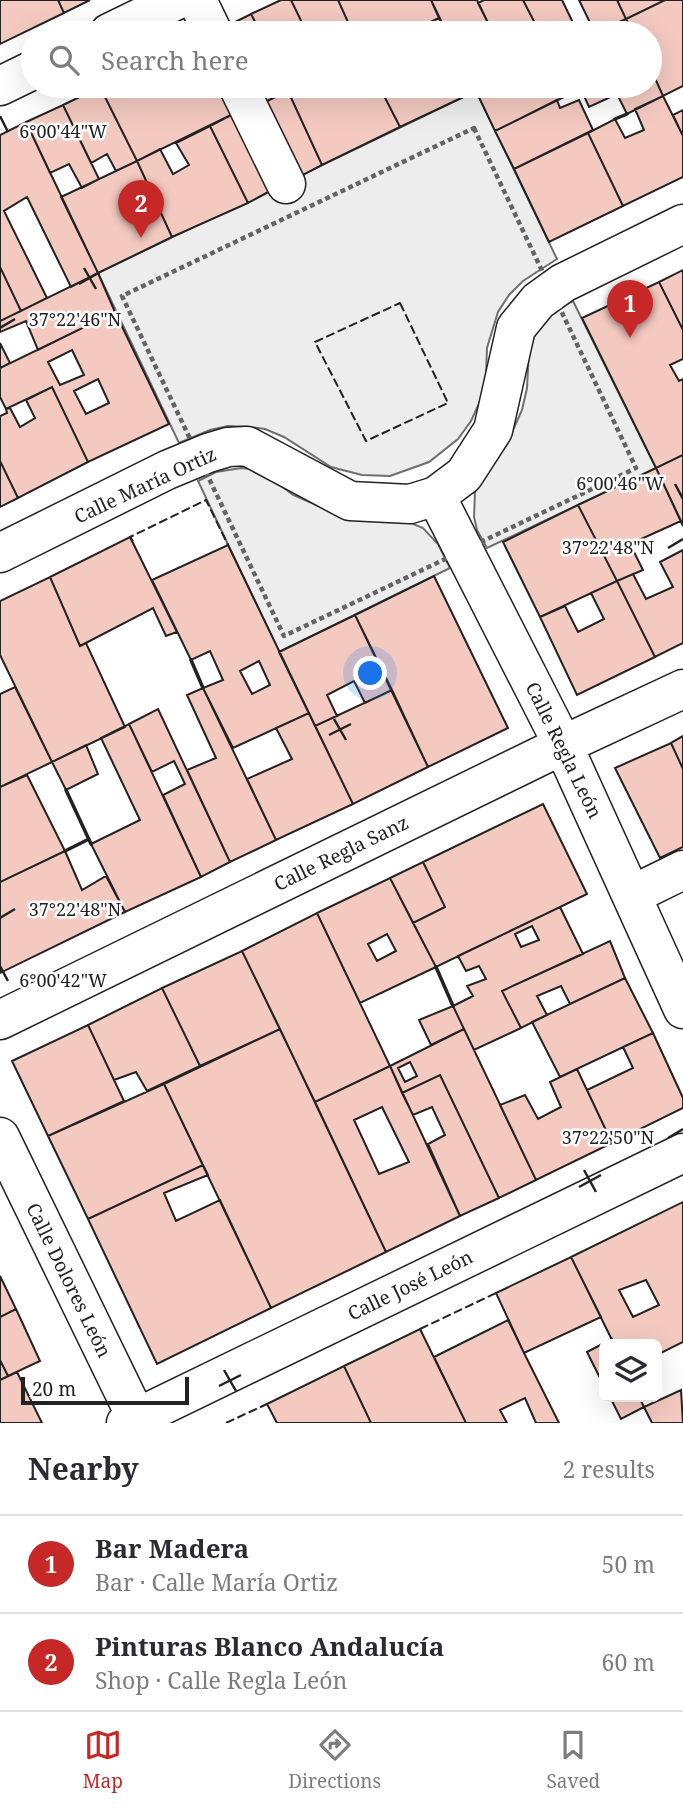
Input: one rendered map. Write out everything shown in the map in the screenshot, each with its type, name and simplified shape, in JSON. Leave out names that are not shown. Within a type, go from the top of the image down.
[{"type":"street","points":[[134,21],[177,0]]},
{"type":"street","points":[[197,0],[207,21]]},
{"type":"street","points":[[0,86],[21,76]]},
{"type":"street","points":[[245,98],[286,184]]},
{"type":"street","name":"Calle María Ortiz","points":[[0,553],[167,471],[228,447],[247,446],[350,501],[410,504],[436,496],[464,475],[492,430],[516,328],[551,290],[683,224]]},
{"type":"street","name":"Calle Regla León","points":[[436,496],[563,745],[683,1009]]},
{"type":"street","name":"Calle Regla Sanz","points":[[0,1020],[683,689]]},
{"type":"street","points":[[632,895],[683,870]]},
{"type":"street","name":"Calle Dolores León","points":[[0,1138],[134,1421]]},
{"type":"street","name":"Calle José León","points":[[134,1421],[683,1153]]},
{"type":"path","points":[[474,128],[551,290],[636,468],[284,636],[121,296],[474,128]]},
{"type":"shaded area","points":[[461,98],[479,98],[557,259],[523,281],[509,295],[498,312],[487,348],[482,397],[471,421],[458,439],[429,462],[390,476],[362,475],[331,467],[284,437],[265,429],[228,426],[210,430],[179,443],[98,273]]},
{"type":"shaded area","points":[[573,301],[656,468],[487,548],[477,530],[474,517],[475,490],[509,439],[522,410],[527,388],[529,350],[538,326],[560,307]]},
{"type":"shaded area","points":[[241,468],[268,476],[293,495],[335,513],[411,523],[423,528],[438,544],[450,568],[279,652],[198,481],[216,472]]},
{"type":"building","points":[[0,0],[58,0],[64,13],[47,21],[21,21],[21,34],[0,44]]},
{"type":"building","points":[[58,0],[90,0],[64,13]]},
{"type":"building","points":[[281,0],[291,0],[301,21],[255,21],[251,14]]},
{"type":"building","points":[[291,0],[338,0],[348,21],[301,21]]},
{"type":"building","points":[[338,0],[431,0],[439,18],[433,21],[348,21]]},
{"type":"building","points":[[431,0],[477,0],[487,21],[441,21]]},
{"type":"building","points":[[484,0],[523,0],[534,21],[487,21],[478,3]]},
{"type":"building","points":[[523,0],[562,0],[572,21],[534,21]]},
{"type":"building","points":[[579,0],[617,0],[626,19],[622,21],[589,21]]},
{"type":"building","points":[[617,0],[665,0],[626,19]]},
{"type":"building","points":[[665,0],[683,0],[683,86],[663,96],[662,94],[662,21],[626,19]]},
{"type":"building","points":[[251,14],[255,21],[237,21]]},
{"type":"building","points":[[662,96],[683,136],[683,177],[623,206],[588,133],[615,119],[625,138],[644,130],[635,109]]},
{"type":"building","points":[[77,98],[106,98],[137,161],[116,171],[107,154],[91,163],[63,105]]},
{"type":"building","points":[[106,98],[228,98],[235,113],[137,161]]},
{"type":"building","points":[[273,98],[291,98],[322,165],[301,176],[265,102]]},
{"type":"building","points":[[291,98],[385,98],[400,127],[322,165]]},
{"type":"building","points":[[385,98],[461,98],[400,127]]},
{"type":"building","points":[[479,98],[562,98],[495,131]]},
{"type":"building","points":[[585,98],[608,98],[589,107]]},
{"type":"building","points":[[619,98],[659,98],[627,114]]},
{"type":"building","points":[[557,100],[560,108],[579,100],[593,130],[514,169],[495,131]]},
{"type":"building","points":[[63,105],[99,179],[82,188],[69,164],[50,173],[26,122]]},
{"type":"building","points":[[683,110],[683,136],[673,115]]},
{"type":"building","points":[[235,113],[272,190],[248,203],[210,126]]},
{"type":"building","points":[[26,122],[98,273],[71,287],[27,197],[4,211],[47,298],[21,311],[0,267],[0,135]]},
{"type":"building","points":[[210,126],[248,203],[172,237],[137,161],[160,149],[173,174],[189,165],[176,143]]},
{"type":"building","points":[[588,133],[623,206],[549,242],[514,169]]},
{"type":"building","points":[[137,161],[172,237],[98,273],[61,197]]},
{"type":"building","points":[[0,267],[21,311],[0,321]]},
{"type":"building","points":[[683,270],[683,330],[659,282]]},
{"type":"building","points":[[98,273],[115,312],[38,350],[26,321],[0,332],[0,321]]},
{"type":"building","points":[[659,282],[683,330],[683,359],[670,365],[679,381],[683,379],[683,455],[656,468],[582,318]]},
{"type":"building","points":[[115,312],[169,424],[88,462],[52,387],[6,409],[0,397],[0,368]],"holes":[[[72,350],[84,375],[60,385],[48,362]],[[98,379],[109,403],[86,414],[74,391]]]},
{"type":"building","points":[[0,343],[10,363],[0,368]]},
{"type":"building","points":[[52,387],[88,462],[18,498],[0,461],[0,416],[10,408],[20,427],[35,418],[26,400]]},
{"type":"building","points":[[683,455],[683,526],[656,468]]},
{"type":"building","points":[[0,461],[18,498],[0,507]]},
{"type":"building","points":[[656,468],[681,521],[630,544],[643,570],[617,581],[578,505]]},
{"type":"building","points":[[578,505],[617,581],[540,617],[503,542]]},
{"type":"building","points":[[130,537],[177,632],[166,636],[153,608],[80,646],[50,577]]},
{"type":"building","points":[[228,545],[309,713],[233,748],[203,688],[223,680],[210,651],[191,660],[152,580]],"holes":[[[259,661],[270,685],[252,694],[240,671]]]},
{"type":"building","points":[[683,550],[683,643],[655,657],[617,581],[633,574],[646,599],[673,587],[660,562]]},
{"type":"building","points":[[434,576],[508,728],[428,767],[355,615]]},
{"type":"building","points":[[50,577],[80,646],[86,643],[125,727],[52,762],[0,655],[0,601]]},
{"type":"building","points":[[617,581],[655,657],[577,695],[540,617],[565,606],[578,632],[604,619],[591,593]]},
{"type":"building","points":[[355,615],[392,690],[365,703],[354,681],[327,695],[337,716],[315,726],[279,652]]},
{"type":"building","points":[[15,687],[52,762],[0,787],[0,694]]},
{"type":"building","points":[[203,688],[276,840],[230,862],[187,770],[216,758],[187,695]]},
{"type":"building","points":[[392,690],[428,767],[353,804],[315,726]]},
{"type":"building","points":[[158,709],[230,862],[201,877],[163,795],[185,784],[174,761],[152,772],[129,724]]},
{"type":"building","points":[[309,713],[353,804],[276,840],[247,779],[292,759],[276,728]]},
{"type":"building","points":[[129,724],[201,877],[125,912],[91,844],[140,820],[101,738]]},
{"type":"building","points":[[683,736],[683,769],[671,743]]},
{"type":"building","points":[[671,743],[683,769],[683,847],[660,858],[615,768]]},
{"type":"building","points":[[86,745],[98,774],[66,790],[52,762]]},
{"type":"building","points":[[27,775],[65,851],[0,882],[0,787]]},
{"type":"building","points":[[543,804],[587,894],[436,967],[413,923],[445,907],[423,862]]},
{"type":"building","points":[[65,851],[82,890],[106,876],[125,912],[0,973],[0,882]]},
{"type":"building","points":[[423,862],[445,907],[413,923],[390,878]]},
{"type":"building","points":[[390,878],[436,967],[360,1003],[317,913]],"holes":[[[387,934],[396,951],[377,961],[368,944]]]},
{"type":"building","points":[[560,907],[583,954],[502,991],[521,1028],[474,1050],[453,1006],[473,996],[467,986],[486,979],[479,966],[466,971],[458,956]],"holes":[[[532,926],[539,940],[521,947],[515,934]]]},
{"type":"building","points":[[317,913],[390,1066],[315,1102],[242,951]]},
{"type":"building","points":[[610,941],[625,978],[570,1004],[561,986],[537,996],[547,1015],[521,1028],[502,991]]},
{"type":"building","points":[[242,951],[280,1029],[200,1066],[162,988]]},
{"type":"building","points":[[625,978],[653,1033],[560,1077],[532,1022]]},
{"type":"building","points":[[162,988],[200,1066],[147,1091],[136,1072],[114,1080],[88,1025]]},
{"type":"building","points":[[453,1006],[464,1029],[431,1045],[419,1020]]},
{"type":"building","points":[[88,1025],[124,1101],[48,1136],[12,1061]]},
{"type":"building","points":[[280,1029],[386,1252],[271,1308],[164,1084]]},
{"type":"building","points":[[464,1029],[536,1180],[499,1198],[440,1075],[402,1093],[390,1066]],"holes":[[[410,1062],[417,1076],[405,1082],[398,1068]]]},
{"type":"building","points":[[653,1033],[683,1098],[683,1108],[612,1143],[587,1090],[633,1068],[623,1047]]},
{"type":"building","points":[[390,1066],[460,1216],[386,1252],[315,1102]],"holes":[[[382,1107],[409,1162],[379,1174],[354,1120]]]},
{"type":"building","points":[[577,1069],[612,1143],[536,1180],[500,1105],[525,1095],[538,1119],[561,1107],[550,1082]]},
{"type":"building","points":[[440,1075],[499,1198],[460,1216],[428,1144],[445,1135],[432,1107],[413,1115],[402,1093]]},
{"type":"building","points":[[164,1084],[203,1165],[88,1219],[48,1136]]},
{"type":"building","points":[[203,1165],[208,1175],[164,1193],[176,1221],[220,1200],[271,1308],[157,1364],[88,1219]]},
{"type":"building","points":[[683,1202],[683,1342],[662,1352],[662,1339],[612,1339],[571,1257]],"holes":[[[646,1280],[659,1305],[633,1317],[619,1290]]]},
{"type":"building","points":[[571,1257],[601,1317],[524,1353],[496,1293]]},
{"type":"building","points":[[0,1276],[16,1309],[0,1317]]},
{"type":"building","points":[[16,1309],[40,1361],[8,1376],[0,1360],[0,1317]]},
{"type":"building","points":[[508,1320],[559,1423],[536,1423],[525,1398],[500,1410],[507,1423],[466,1423],[434,1357]]},
{"type":"building","points":[[420,1329],[466,1423],[371,1423],[344,1366]]},
{"type":"building","points":[[599,1346],[599,1376],[587,1352]]},
{"type":"building","points":[[0,1360],[8,1376],[0,1380]]},
{"type":"building","points":[[344,1366],[371,1423],[277,1423],[267,1404]]},
{"type":"building","points":[[17,1372],[42,1423],[0,1423],[0,1380]]},
{"type":"building","points":[[681,1390],[683,1423],[652,1423],[644,1407],[662,1402],[662,1399]]},
{"type":"building","points":[[612,1402],[642,1402],[644,1407],[621,1419]]},
{"type":"fence","points":[[400,303],[448,403],[366,441],[315,342],[400,303]]},
{"type":"fence","points":[[133,541],[130,537],[206,500],[228,545]]},
{"type":"fence","points":[[420,1329],[496,1293]]},
{"type":"fence","points":[[226,1423],[267,1404]]},
{"type":"wall","points":[[615,119],[627,114]]},
{"type":"wall","points":[[191,660],[203,688]]},
{"type":"wall","points":[[66,790],[91,844]]},
{"type":"wall","points":[[65,851],[89,839]]},
{"type":"wall","points":[[436,967],[453,1006]]},
{"type":"place","name":"Pinturas Blanco Andalucía","points":[[141,238]]},
{"type":"place","name":"Bar Madera","points":[[630,338]]}]
